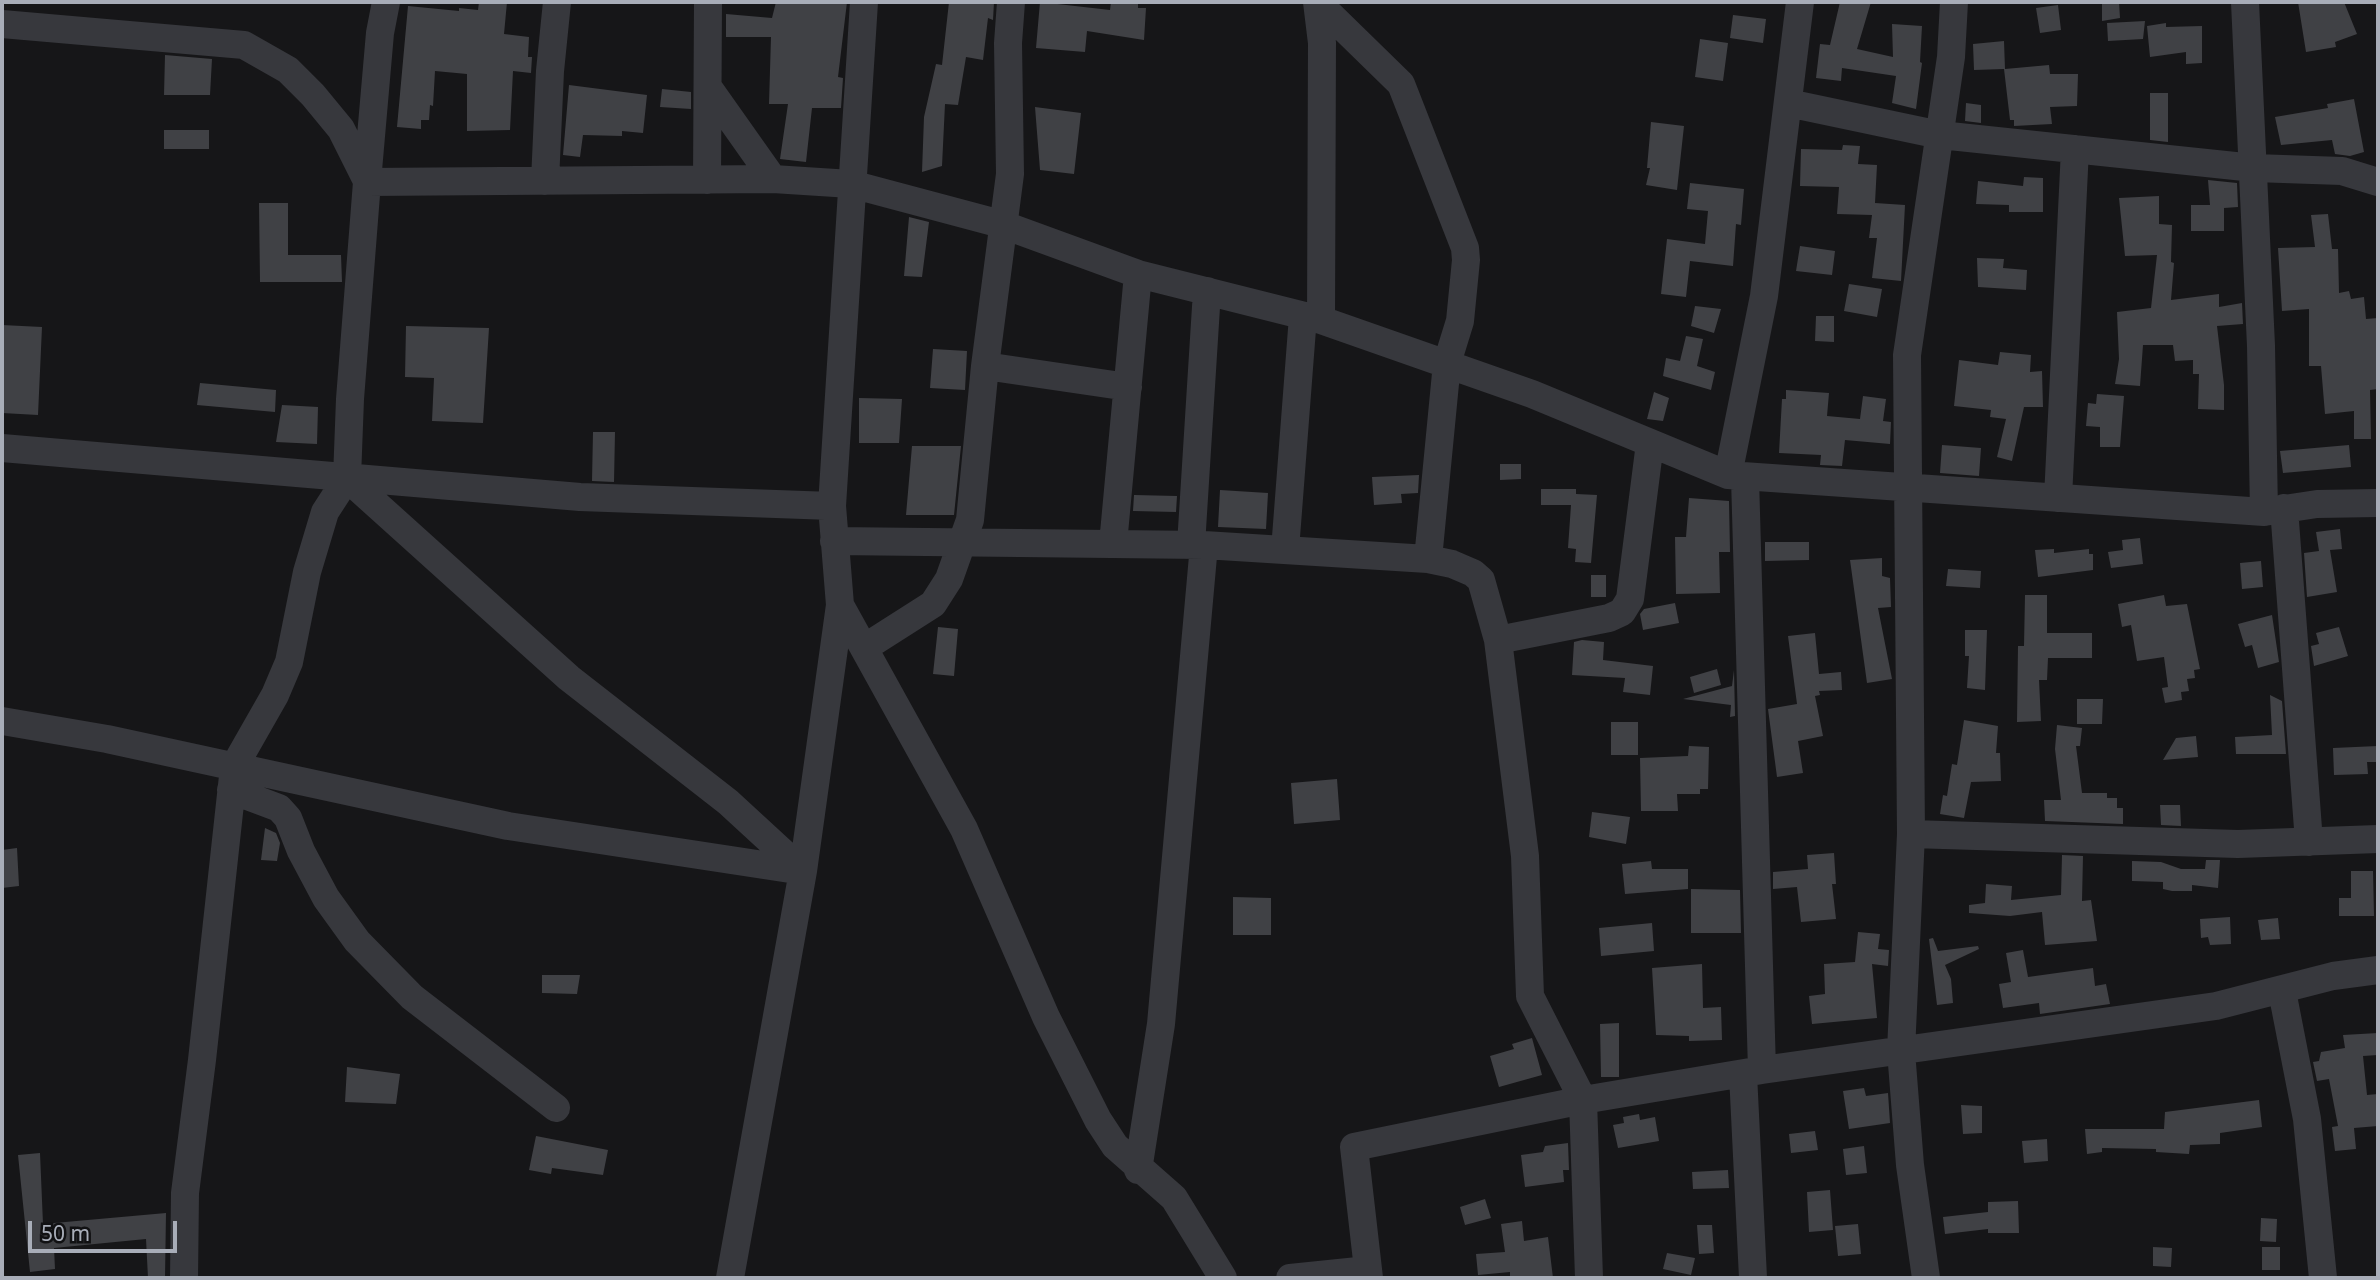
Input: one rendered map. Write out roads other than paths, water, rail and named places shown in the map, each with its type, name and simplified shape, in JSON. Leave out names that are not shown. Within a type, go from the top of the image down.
[{"type":"street","points":[[184,1278],[184,1193],[204,1046],[232,778],[289,662],[307,572],[325,512],[346,478],[349,399],[367,182],[380,33],[386,2]]},
{"type":"street","points":[[545,181],[550,71],[557,2]]},
{"type":"street","points":[[707,180],[708,2]]},
{"type":"street","points":[[730,1278],[803,871],[840,605],[832,506],[864,2]]},
{"type":"street","points":[[864,649],[933,604],[949,579],[970,520],[1001,224],[1010,174],[1008,43],[1011,2]]},
{"type":"street","points":[[1285,550],[1312,318],[1322,55],[1317,2]]},
{"type":"street","points":[[1317,2],[1401,84],[1455,220],[1466,260],[1460,321],[1447,363],[1428,559]]},
{"type":"street","points":[[1754,1278],[1752,1072],[1737,477],[1765,296],[1800,2]]},
{"type":"street","points":[[1926,1278],[1910,1165],[1901,1051],[1910,834],[1908,355],[1951,57],[1954,2]]},
{"type":"street","points":[[2245,2],[2274,510],[2309,842]]},
{"type":"street","points":[[2,24],[244,45],[288,70],[313,95],[341,129],[367,182]]},
{"type":"street","points":[[708,87],[774,179]]},
{"type":"street","points":[[1788,103],[1940,135],[2254,168],[2342,171],[2378,182]]},
{"type":"street","points":[[2058,498],[2075,149]]},
{"type":"street","points":[[367,182],[400,179],[453,183],[774,179],[852,184],[1001,224],[1138,274],[1312,318],[1532,394],[1737,477],[2274,510],[2317,504],[2378,503]]},
{"type":"street","points":[[1113,544],[1138,274]]},
{"type":"street","points":[[1138,1170],[1162,1011],[1198,545],[1207,291]]},
{"type":"street","points":[[985,366],[1128,387]]},
{"type":"street","points":[[1498,640],[1609,618],[1622,612],[1630,599],[1650,443]]},
{"type":"street","points":[[2,449],[580,497],[832,506]]},
{"type":"street","points":[[346,478],[569,678],[728,802],[803,871]]},
{"type":"street","points":[[834,541],[1198,545],[1285,550],[1428,559],[1452,564],[1473,573],[1481,580],[1498,640],[1525,856],[1530,996],[1583,1100],[1590,1278]]},
{"type":"street","points":[[840,605],[964,830],[1046,1017],[1098,1120],[1115,1146],[1138,1170],[1174,1198],[1223,1278]]},
{"type":"street","points":[[2,721],[232,778],[803,871]]},
{"type":"street","points":[[232,778],[279,808],[288,818],[300,851],[326,898],[357,941],[412,997],[556,1108]]},
{"type":"street","points":[[1910,834],[2238,844],[2378,839]]},
{"type":"street","points":[[1290,1278],[1369,1274],[1354,1147],[1583,1100],[1752,1072],[2216,1006],[2333,976],[2378,970]]},
{"type":"street","points":[[2282,991],[2307,1119],[2323,1278]]}]
